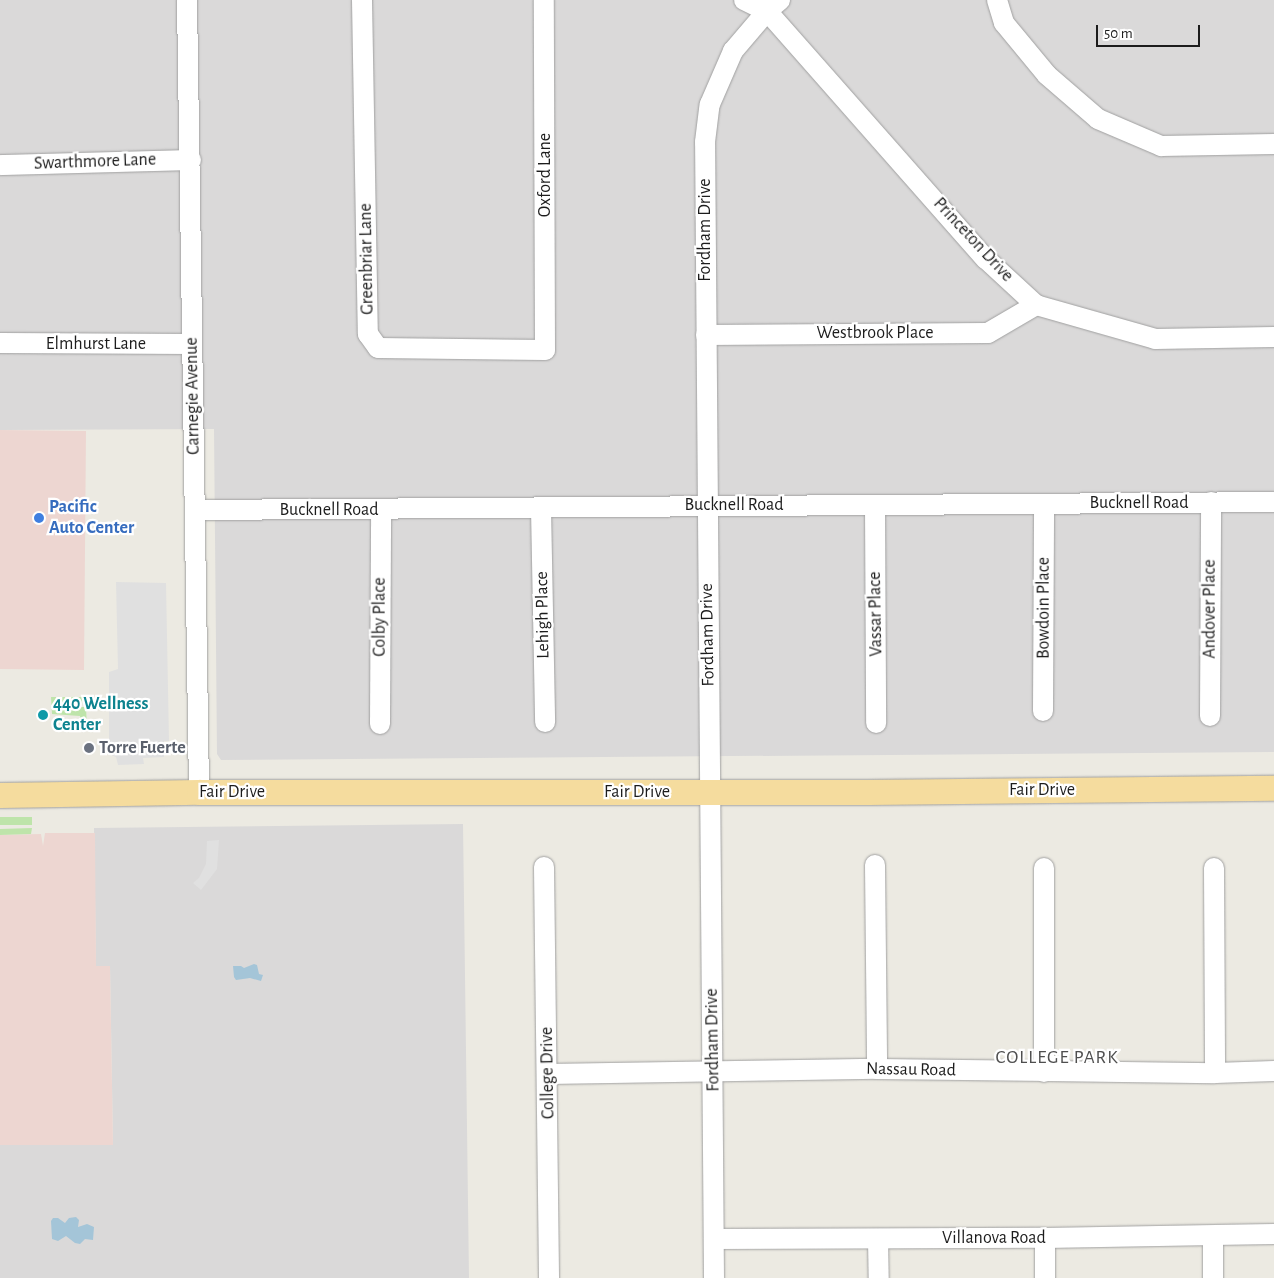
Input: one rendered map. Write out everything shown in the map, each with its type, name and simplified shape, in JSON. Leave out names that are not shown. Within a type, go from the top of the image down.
[{"type":"main road","name":"Fair Drive","points":[[0,796],[199,792],[710,792],[1274,788]]},
{"type":"street","name":"Carnegie Avenue","points":[[187,0],[191,160],[199,792]]},
{"type":"street","name":"Greenbriar Lane","points":[[362,0],[368,334],[378,348],[545,350]]},
{"type":"street","name":"Oxford Lane","points":[[544,0],[545,350]]},
{"type":"street","name":"Princeton Drive","points":[[744,0],[774,5],[986,259],[1036,305],[1155,339],[1274,337]]},
{"type":"street","points":[[997,0],[1004,23],[1047,75],[1098,119],[1161,146],[1274,144]]},
{"type":"street","name":"Fordham Drive","points":[[714,1278],[714,1071],[704,175],[707,120],[718,82],[733,51],[774,5]]},
{"type":"street","name":"Swarthmore Lane","points":[[0,165],[191,160]]},
{"type":"street","name":"Westbrook Place","points":[[706,335],[988,333],[1036,305]]},
{"type":"street","name":"Elmhurst Lane","points":[[0,343],[192,344]]},
{"type":"street","name":"Andover Place","points":[[1210,716],[1211,502]]},
{"type":"street","name":"Bucknell Road","points":[[194,510],[1274,502]]},
{"type":"street","name":"Bowdoin Place","points":[[1043,711],[1044,504]]},
{"type":"street","name":"Vassar Place","points":[[874,505],[876,723]]},
{"type":"street","name":"Lehigh Place","points":[[541,508],[545,722]]},
{"type":"street","name":"Colby Place","points":[[380,509],[380,724]]},
{"type":"street","points":[[875,865],[878,1069]]},
{"type":"street","name":"College Drive","points":[[544,867],[549,1278]]},
{"type":"street","points":[[1044,868],[1044,1072]]},
{"type":"street","points":[[1214,868],[1215,1073]]},
{"type":"street","name":"Nassau Road","points":[[548,1074],[878,1069],[1215,1073],[1274,1071]]},
{"type":"street","name":"Villanova Road","points":[[714,1239],[1045,1238],[1274,1234]]},
{"type":"street","points":[[1213,1236],[1213,1278]]},
{"type":"street","points":[[1045,1238],[1045,1278]]},
{"type":"street","points":[[878,1239],[879,1278]]},
{"type":"shaded area","points":[[0,0],[1274,0],[1274,752],[221,760],[217,754],[214,429],[0,430]]},
{"type":"shaded area","points":[[0,430],[86,431],[84,670],[0,669]]},
{"type":"shaded area","points":[[116,582],[166,583],[169,741],[164,741],[164,757],[143,758],[144,764],[118,765],[116,757],[109,754],[109,672],[118,669]]},
{"type":"shaded area","points":[[463,824],[469,1278],[0,1278],[0,1145],[113,1145],[110,966],[96,967],[94,828]]},
{"type":"shaded area","points":[[45,833],[95,833],[96,966],[110,966],[113,1145],[0,1145],[0,835],[41,834],[43,846]]},
{"type":"shaded area","points":[[219,840],[217,869],[201,890],[193,883],[199,878],[206,864],[207,841]]},
{"type":"green space","points":[[51,697],[83,697],[80,707],[86,707],[87,729],[81,729],[80,716],[52,714]]},
{"type":"green space","points":[[0,817],[32,817],[32,825],[0,825]]},
{"type":"green space","points":[[32,828],[31,834],[0,835],[0,829]]},
{"type":"water","points":[[254,964],[257,965],[259,974],[263,975],[261,981],[250,978],[236,980],[233,966],[244,968]]},
{"type":"water","points":[[76,1217],[79,1220],[78,1227],[87,1224],[94,1227],[93,1240],[85,1239],[80,1244],[75,1243],[66,1236],[58,1241],[52,1239],[51,1221],[53,1218],[58,1218],[65,1223],[69,1218]]},
{"type":"place","name":"Pacific Auto Center","points":[[39,518]]},
{"type":"place","name":"440 Wellness Center","points":[[43,715]]},
{"type":"place","name":"Torre Fuerte","points":[[89,748]]},
{"type":"district","name":"COLLEGE PARK","points":[[1057,1058]]}]
